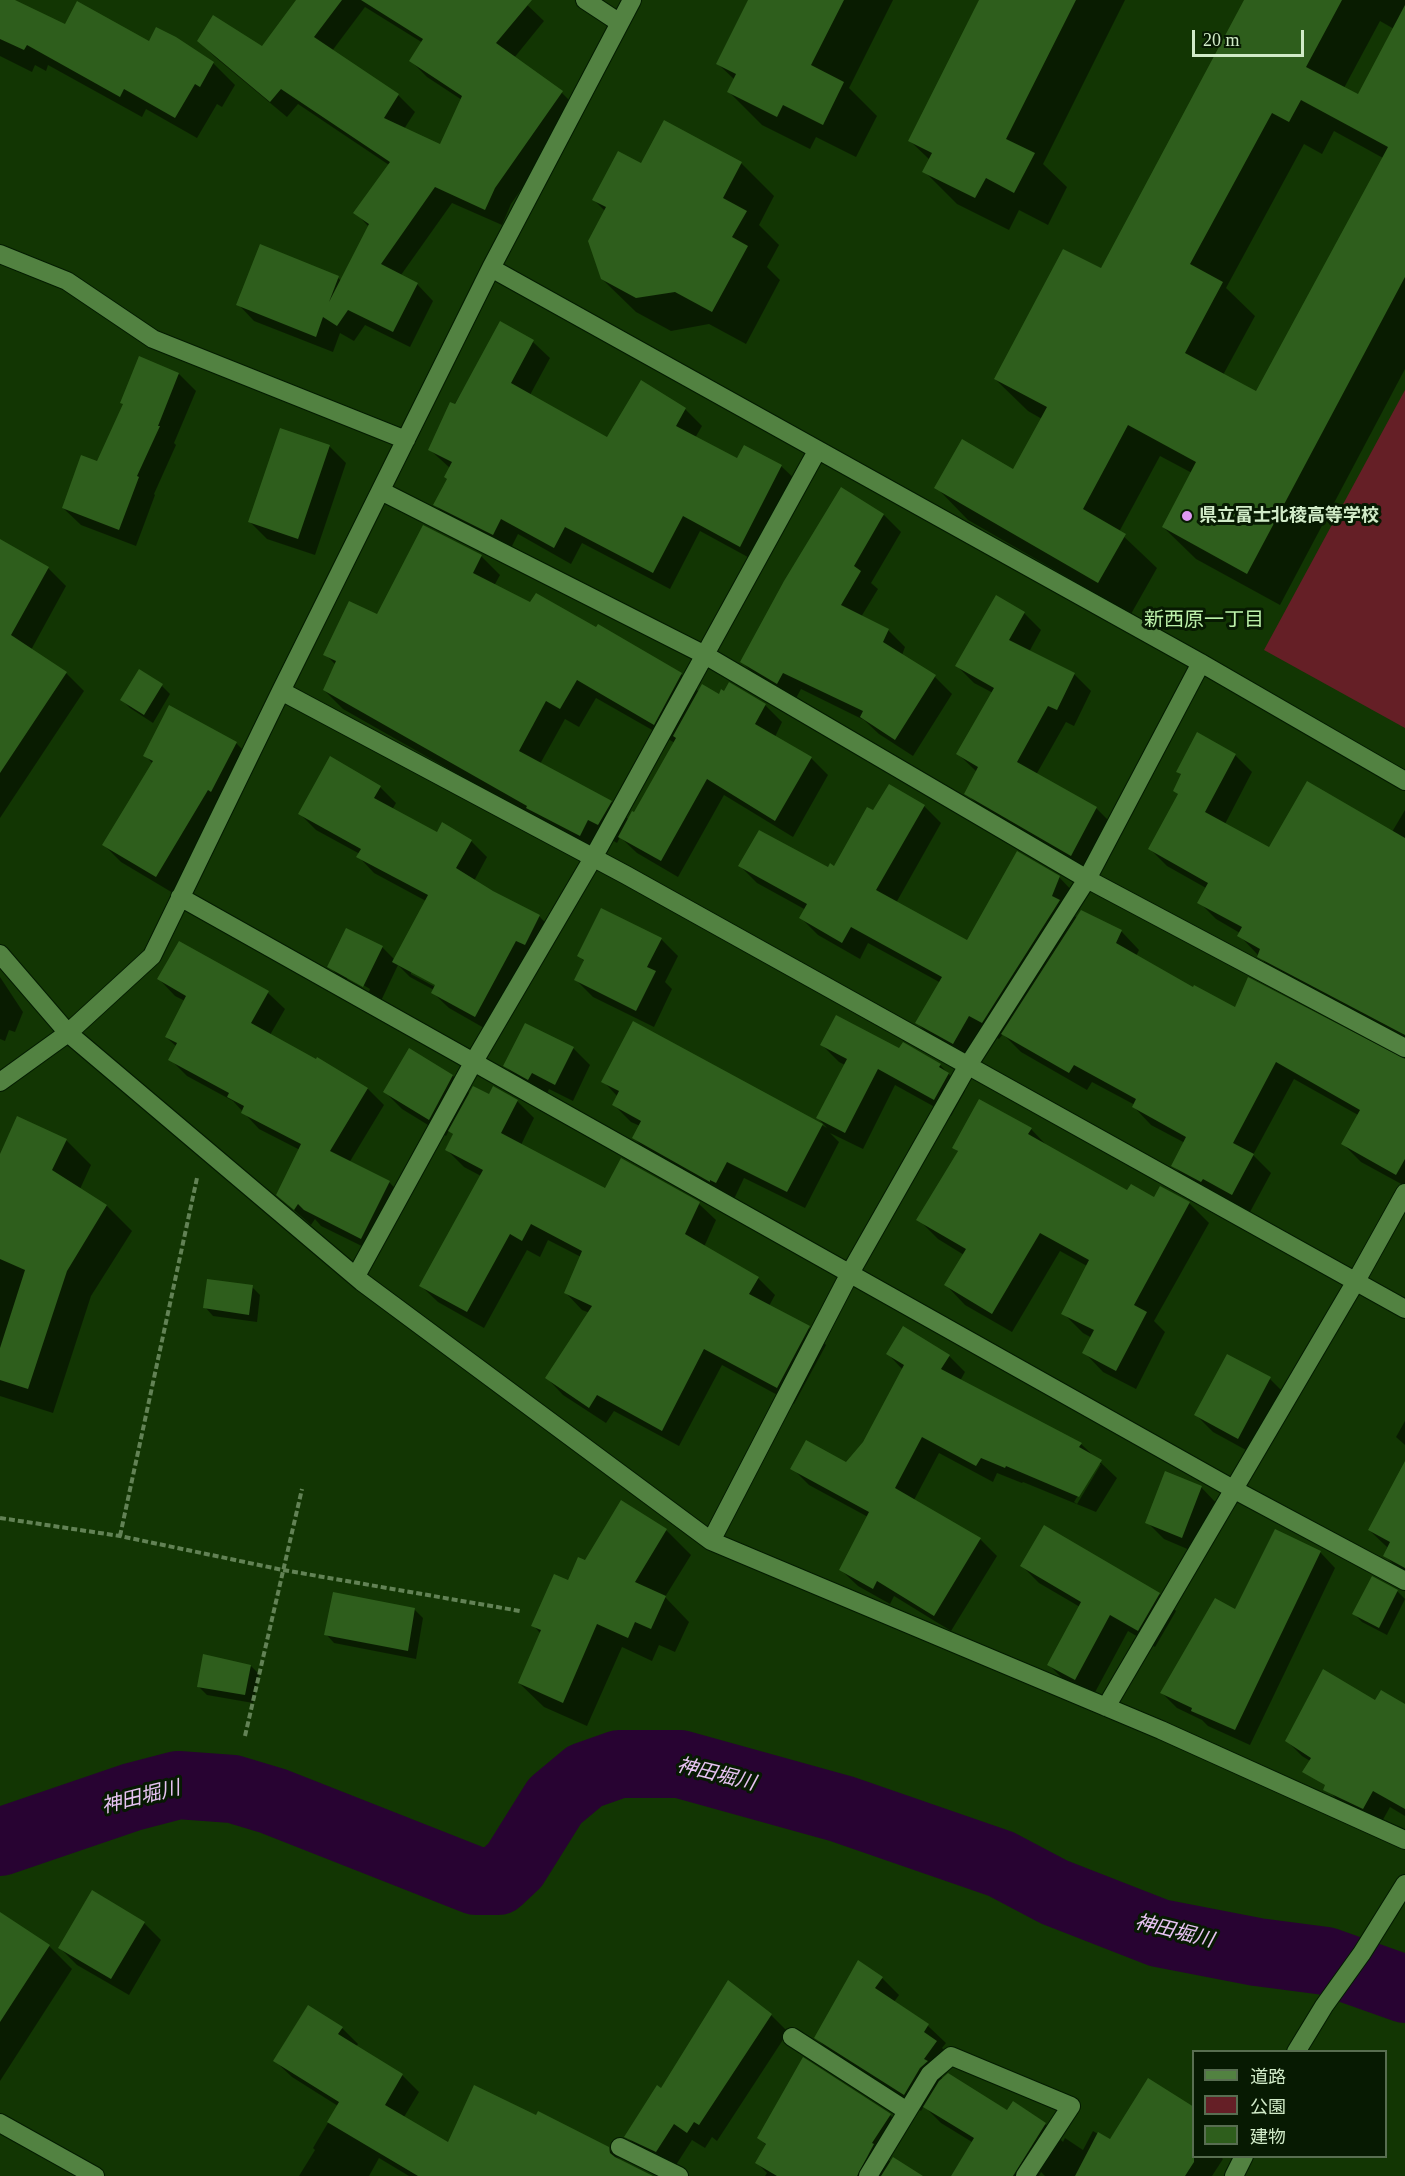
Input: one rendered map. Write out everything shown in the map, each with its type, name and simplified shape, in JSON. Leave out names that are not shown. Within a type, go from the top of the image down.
[{"type":"street","points":[[585,0],[620,23]]},
{"type":"street","points":[[0,1082],[68,1034],[152,956],[491,268],[632,0]]},
{"type":"street","points":[[0,254],[67,282],[153,339],[406,440]]},
{"type":"street","points":[[491,268],[1201,663],[1405,781]]},
{"type":"street","points":[[356,1276],[473,1063],[592,858],[817,451]]},
{"type":"street","points":[[381,491],[705,655],[1088,879],[1405,1048]]},
{"type":"street","points":[[711,1541],[850,1274],[968,1067],[1088,879],[1201,663]]},
{"type":"street","points":[[281,691],[626,875],[1405,1309]]},
{"type":"street","points":[[180,897],[1233,1489],[1405,1581]]},
{"type":"street","points":[[0,954],[68,1034],[356,1276],[711,1541],[1106,1707],[1405,1840]]},
{"type":"street","points":[[1106,1707],[1356,1281],[1405,1193]]},
{"type":"street","points":[[1297,2050],[1405,1884]]},
{"type":"street","points":[[792,2037],[907,2111]]},
{"type":"street","points":[[868,2176],[930,2074],[951,2056],[1071,2106],[1025,2176]]},
{"type":"street","points":[[0,2123],[95,2176]]},
{"type":"street","points":[[620,2147],[679,2176]]},
{"type":"street","points":[[1234,2176],[1243,2158]]},
{"type":"path","points":[[120,1536],[203,1148]]},
{"type":"path","points":[[245,1736],[302,1489]]},
{"type":"path","points":[[0,1518],[120,1536],[283,1570],[520,1611]]},
{"type":"green space","points":[[1405,390],[1405,728],[1264,650]]},
{"type":"building","points":[[0,0],[15,0],[65,24],[77,1],[149,41],[156,27],[214,62],[200,87],[195,84],[175,118],[124,89],[120,97],[27,45],[24,50],[0,39]]},
{"type":"building","points":[[296,0],[342,0],[314,37],[399,94],[384,118],[440,144],[462,96],[409,61],[423,39],[361,0],[532,0],[496,43],[563,91],[495,188],[485,210],[435,187],[381,264],[418,283],[393,332],[348,310],[337,326],[323,317],[316,337],[236,305],[260,244],[339,276],[329,302],[369,224],[353,213],[390,162],[281,89],[270,102],[197,41],[213,15],[262,46]]},
{"type":"building","points":[[748,0],[844,0],[811,65],[844,82],[823,125],[783,105],[777,117],[727,92],[736,74],[716,64]]},
{"type":"building","points":[[979,0],[1076,0],[1006,139],[1035,153],[1014,193],[986,178],[975,198],[922,172],[932,153],[908,141]]},
{"type":"building","points":[[1244,0],[1342,0],[1306,67],[1358,94],[1405,5],[1405,277],[1247,574],[1162,527],[1196,462],[1128,425],[1083,509],[1126,534],[1098,583],[934,488],[962,439],[1013,469],[1047,407],[994,379],[1063,249],[1101,268]],"holes":[[[1301,100],[1388,147],[1256,391],[1185,353],[1223,282],[1190,264],[1272,113],[1289,122]]]},
{"type":"building","points":[[664,120],[742,162],[723,198],[747,211],[732,237],[748,246],[712,312],[675,292],[636,298],[601,279],[588,241],[606,207],[592,200],[618,151],[641,163]]},
{"type":"building","points":[[500,321],[534,340],[511,383],[607,437],[641,380],[686,408],[676,426],[737,458],[744,445],[782,465],[740,547],[683,516],[653,573],[565,527],[554,548],[501,519],[493,535],[433,505],[447,479],[444,477],[452,462],[428,450],[450,402],[455,404]]},
{"type":"building","points":[[139,356],[179,373],[158,426],[160,426],[137,476],[139,477],[119,530],[62,508],[81,455],[97,461],[123,404],[120,403]]},
{"type":"building","points":[[280,428],[330,445],[298,539],[248,522]]},
{"type":"building","points":[[841,487],[884,514],[854,566],[861,571],[841,605],[889,629],[883,642],[936,675],[895,740],[860,717],[863,711],[783,673],[777,684],[740,662],[784,581]]},
{"type":"building","points":[[423,525],[482,555],[473,573],[530,602],[536,593],[596,627],[598,624],[682,673],[654,725],[577,680],[560,709],[546,701],[519,751],[612,801],[598,825],[588,820],[580,836],[526,808],[527,806],[323,690],[336,661],[323,655],[349,601],[377,614]]},
{"type":"building","points":[[0,539],[49,567],[11,635],[67,672],[0,773]]},
{"type":"building","points":[[996,595],[1025,612],[1009,640],[1075,673],[1057,710],[1048,706],[1017,762],[1097,807],[1071,856],[964,794],[978,767],[956,754],[994,688],[955,666]]},
{"type":"building","points":[[139,669],[163,684],[144,715],[120,700]]},
{"type":"building","points":[[729,682],[766,704],[755,724],[812,757],[775,821],[707,779],[661,861],[618,837],[676,738],[673,736],[702,684],[719,694],[721,689],[724,691]]},
{"type":"building","points":[[169,705],[237,742],[211,792],[208,790],[156,877],[102,845],[153,761],[143,756]]},
{"type":"building","points":[[1197,732],[1236,754],[1205,812],[1269,847],[1307,781],[1405,838],[1405,1035],[1257,957],[1260,949],[1237,936],[1242,927],[1197,903],[1208,883],[1148,849],[1178,794],[1173,791],[1181,774],[1176,772]]},
{"type":"building","points":[[330,756],[381,786],[374,798],[437,832],[442,822],[472,840],[456,868],[493,891],[540,915],[525,945],[516,941],[475,1017],[431,993],[435,985],[392,962],[428,895],[356,857],[361,849],[298,814]]},
{"type":"building","points":[[889,784],[925,805],[876,890],[967,940],[1017,851],[1060,876],[1052,896],[1060,900],[982,1023],[969,1016],[953,1044],[915,1023],[942,977],[851,927],[842,943],[799,918],[807,904],[738,866],[759,830],[828,867],[830,863],[834,866],[867,807],[873,810]]},
{"type":"building","points":[[601,908],[662,938],[647,967],[656,971],[636,1011],[574,980],[584,960],[577,956]]},
{"type":"building","points":[[1081,910],[1122,930],[1116,943],[1193,987],[1194,985],[1235,1007],[1248,977],[1405,1059],[1405,1159],[1396,1175],[1341,1144],[1360,1110],[1276,1062],[1233,1143],[1254,1154],[1232,1195],[1203,1179],[1201,1182],[1171,1166],[1186,1137],[1132,1107],[1136,1099],[1074,1065],[1069,1073],[1001,1034]]},
{"type":"building","points":[[346,928],[383,946],[363,987],[327,967]]},
{"type":"building","points":[[179,941],[269,991],[251,1023],[316,1059],[317,1057],[368,1088],[330,1151],[390,1181],[361,1239],[304,1210],[298,1204],[294,1210],[276,1195],[301,1144],[241,1113],[244,1106],[227,1097],[229,1093],[168,1060],[177,1043],[165,1037],[186,996],[157,979]]},
{"type":"building","points":[[836,1015],[899,1048],[903,1042],[941,1064],[939,1067],[949,1073],[934,1100],[878,1069],[845,1133],[816,1118],[847,1059],[820,1045]]},
{"type":"building","points":[[633,1021],[823,1124],[787,1192],[727,1162],[716,1183],[710,1180],[710,1182],[632,1138],[641,1121],[612,1105],[619,1091],[601,1082]]},
{"type":"building","points":[[525,1023],[574,1047],[555,1085],[532,1073],[528,1080],[503,1066]]},
{"type":"building","points":[[409,1048],[453,1075],[429,1120],[383,1092]]},
{"type":"building","points":[[473,1086],[489,1094],[493,1086],[518,1100],[501,1133],[605,1188],[621,1158],[700,1202],[685,1234],[759,1277],[749,1294],[810,1326],[777,1388],[704,1349],[662,1431],[597,1395],[589,1408],[545,1378],[592,1306],[564,1293],[582,1251],[531,1224],[522,1241],[510,1234],[467,1312],[419,1286],[483,1170],[445,1150],[453,1134],[448,1131]]},
{"type":"building","points":[[979,1099],[1032,1128],[1028,1134],[1127,1190],[1131,1184],[1154,1197],[1160,1186],[1190,1202],[1134,1305],[1147,1312],[1116,1371],[1082,1353],[1094,1330],[1061,1314],[1089,1260],[1040,1233],[992,1314],[944,1285],[966,1249],[916,1220],[958,1151],[952,1148]]},
{"type":"building","points":[[17,1116],[67,1139],[52,1170],[107,1205],[67,1271],[28,1389],[0,1380],[0,1348],[25,1270],[0,1259],[0,1154]]},
{"type":"building","points":[[207,1279],[253,1285],[249,1315],[203,1308]]},
{"type":"building","points":[[903,1326],[950,1355],[941,1369],[1082,1443],[1079,1447],[1102,1460],[1079,1497],[1006,1466],[1005,1468],[981,1458],[976,1466],[922,1437],[895,1488],[981,1538],[934,1616],[877,1581],[873,1589],[839,1570],[869,1512],[790,1469],[806,1440],[846,1462],[863,1442],[904,1365],[886,1354]]},
{"type":"building","points":[[1227,1354],[1271,1377],[1238,1439],[1194,1415]]},
{"type":"building","points":[[1405,1461],[1405,1568],[1383,1556],[1390,1542],[1368,1530]]},
{"type":"building","points":[[1165,1471],[1202,1486],[1182,1538],[1145,1523]]},
{"type":"building","points":[[621,1500],[667,1529],[635,1582],[666,1596],[651,1629],[635,1622],[628,1638],[597,1624],[563,1703],[518,1683],[541,1630],[531,1626],[554,1574],[568,1580],[578,1557],[585,1560]]},
{"type":"building","points":[[1044,1525],[1160,1593],[1138,1631],[1110,1615],[1075,1680],[1047,1665],[1081,1602],[1020,1566]]},
{"type":"building","points":[[1275,1529],[1321,1551],[1235,1730],[1191,1711],[1192,1708],[1160,1693],[1215,1598],[1235,1609]]},
{"type":"building","points":[[1372,1576],[1398,1590],[1379,1628],[1352,1614]]},
{"type":"building","points":[[333,1592],[415,1608],[408,1651],[324,1635]]},
{"type":"building","points":[[203,1654],[251,1665],[245,1695],[197,1687]]},
{"type":"building","points":[[1323,1669],[1375,1700],[1381,1690],[1405,1704],[1405,1809],[1373,1791],[1363,1809],[1323,1790],[1325,1785],[1302,1772],[1311,1758],[1285,1741]]},
{"type":"building","points":[[92,1890],[145,1922],[111,1979],[58,1948]]},
{"type":"building","points":[[0,1912],[50,1945],[0,2022]]},
{"type":"building","points":[[858,1960],[883,1977],[875,1988],[929,2024],[924,2032],[937,2041],[924,2059],[928,2061],[920,2068],[904,2095],[814,2038]]},
{"type":"building","points":[[728,1980],[772,2014],[699,2125],[694,2122],[687,2133],[674,2124],[656,2152],[624,2137],[657,2085],[661,2088]]},
{"type":"building","points":[[308,2005],[343,2027],[338,2034],[403,2074],[385,2105],[448,2142],[474,2085],[536,2115],[538,2111],[609,2147],[610,2153],[615,2157],[653,2176],[418,2176],[327,2122],[339,2102],[273,2061]]},
{"type":"building","points":[[803,2057],[891,2114],[872,2143],[874,2144],[857,2176],[777,2176],[755,2163],[766,2144],[757,2138]]},
{"type":"building","points":[[948,2073],[1007,2110],[1013,2101],[1046,2123],[1013,2176],[951,2176],[974,2138],[923,2107],[939,2081]]},
{"type":"building","points":[[1148,2078],[1192,2106],[1192,2158],[1194,2162],[1185,2176],[1075,2176],[1098,2132],[1110,2139]]},
{"type":"building","points":[[893,2157],[923,2176],[881,2176]]},
{"type":"waterway","name":"神田堀川","points":[[0,1842],[132,1797],[178,1785],[233,1789],[273,1801],[476,1881],[498,1881],[515,1865],[555,1801],[585,1776],[619,1764],[680,1764],[842,1809],[1001,1864],[1054,1892],[1159,1933],[1257,1952],[1326,1961],[1405,1989]]},
{"type":"place","name":"県立富士北稜高等学校","points":[[1187,516]]},
{"type":"district","name":"新西原一丁目","points":[[1204,621]]}]
